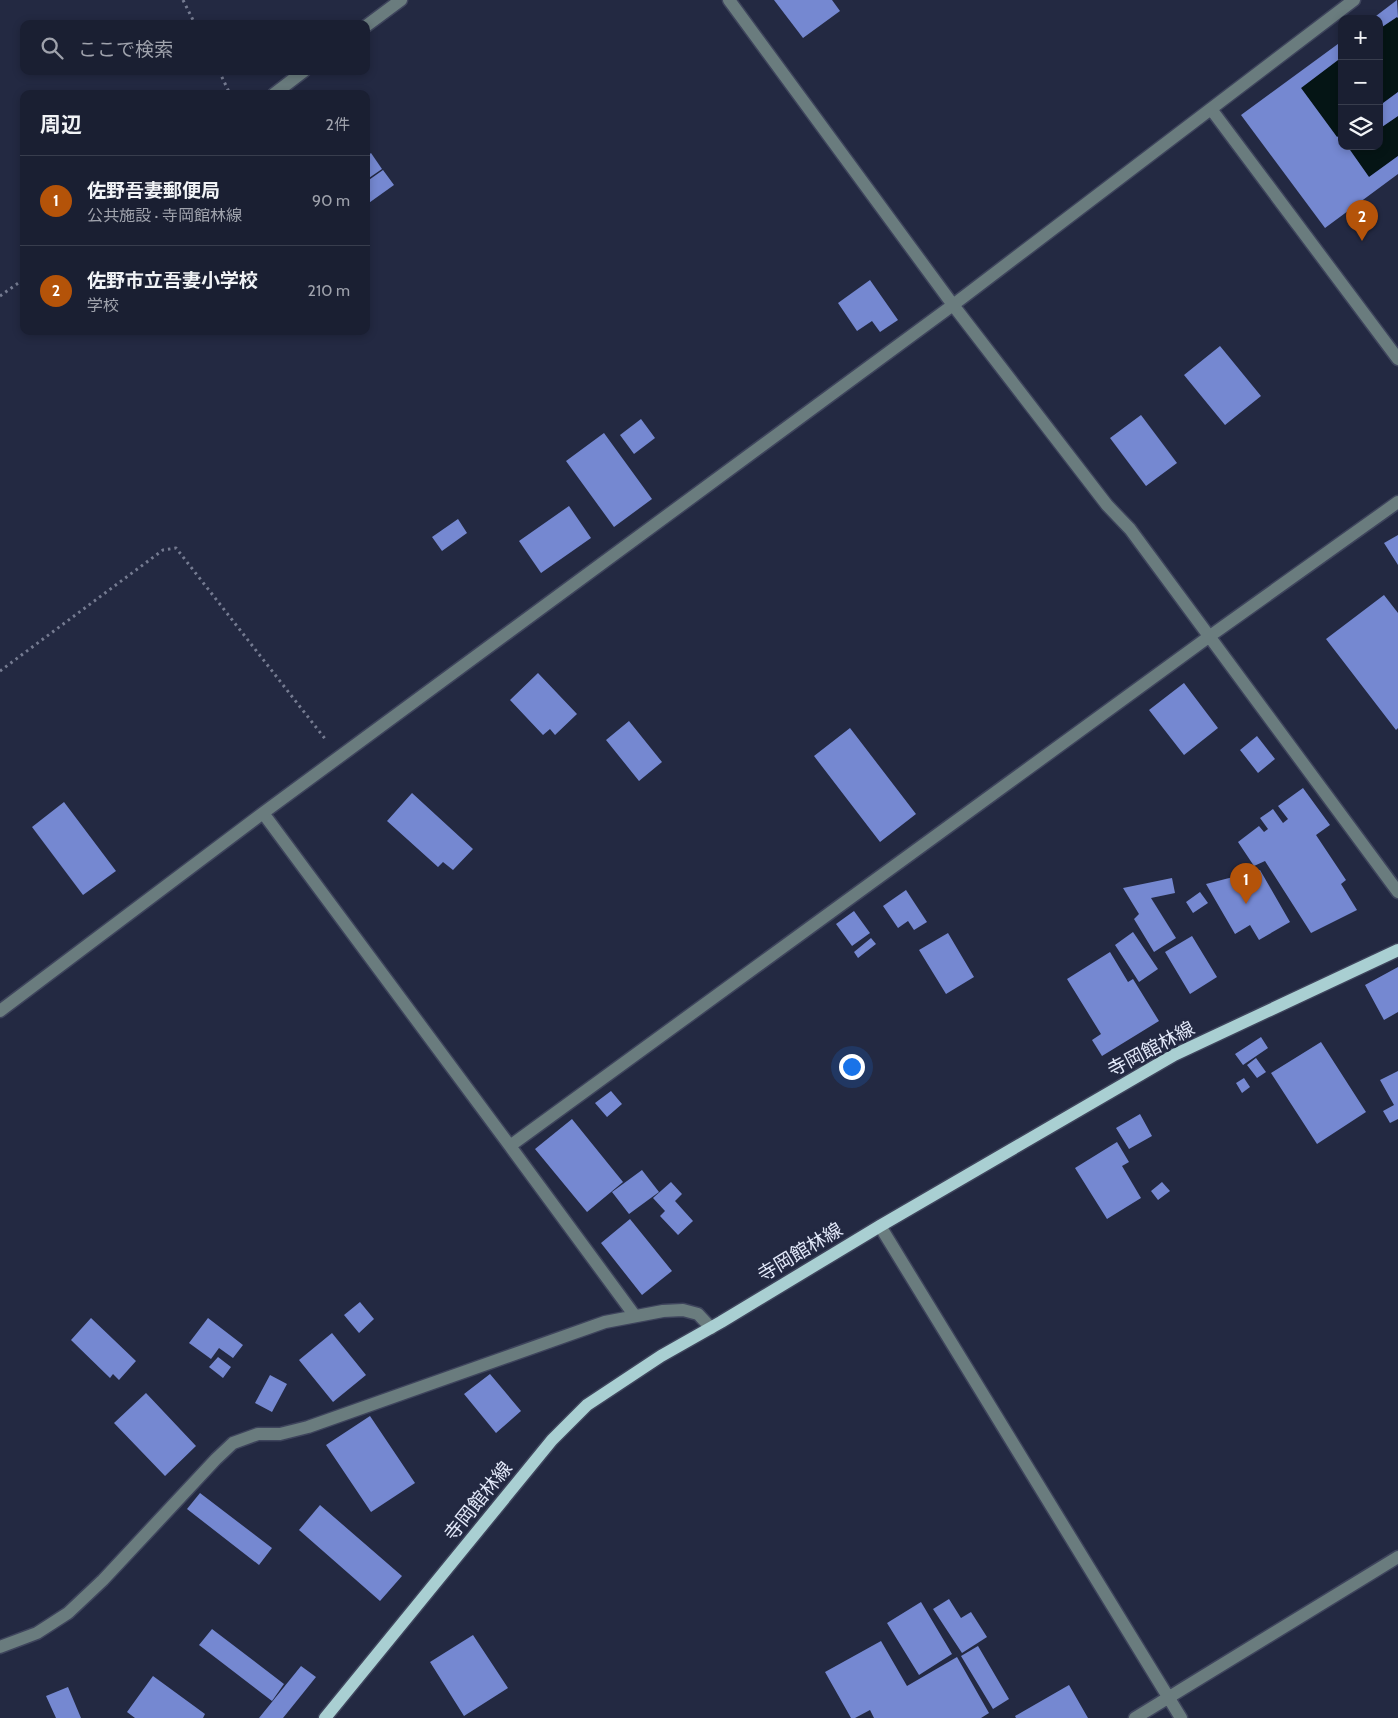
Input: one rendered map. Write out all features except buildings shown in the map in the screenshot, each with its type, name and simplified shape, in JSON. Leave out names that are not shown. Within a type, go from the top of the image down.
[{"type":"main road","name":"寺岡館林線","points":[[325,1718],[552,1440],[587,1405],[661,1356],[1174,1055],[1398,950]]},
{"type":"street","points":[[370,23],[401,0]]},
{"type":"street","points":[[729,0],[953,305],[1107,505],[1130,529],[1398,892]]},
{"type":"street","points":[[0,1011],[339,757],[953,305],[1354,0]]},
{"type":"street","points":[[279,90],[299,75]]},
{"type":"street","points":[[1211,109],[1398,359]]},
{"type":"street","points":[[510,1146],[1210,636],[1398,502]]},
{"type":"street","points":[[263,814],[635,1316]]},
{"type":"street","points":[[880,1226],[1181,1718]]},
{"type":"street","points":[[0,1657],[4,1646],[37,1633],[68,1613],[103,1580],[233,1443],[258,1434],[280,1434],[308,1427],[605,1322],[663,1311],[683,1310],[698,1314],[710,1328]]},
{"type":"street","points":[[1134,1718],[1398,1557]]},
{"type":"path","points":[[183,0],[193,20]]},
{"type":"path","points":[[221,75],[228,90]]},
{"type":"path","points":[[0,296],[20,282]]},
{"type":"path","points":[[0,671],[163,550],[176,548],[339,757]]},
{"type":"shaded area","points":[[1398,18],[1398,92],[1383,103],[1383,60],[1383,26]]},
{"type":"shaded area","points":[[1338,60],[1338,136],[1337,137],[1301,88]]},
{"type":"shaded area","points":[[1398,116],[1398,156],[1369,177],[1350,150],[1383,150],[1383,126]]},
{"type":"place","name":"佐野市立吾妻小学校","points":[[1362,241]]},
{"type":"place","name":"佐野吾妻郵便局","points":[[1246,904]]}]
